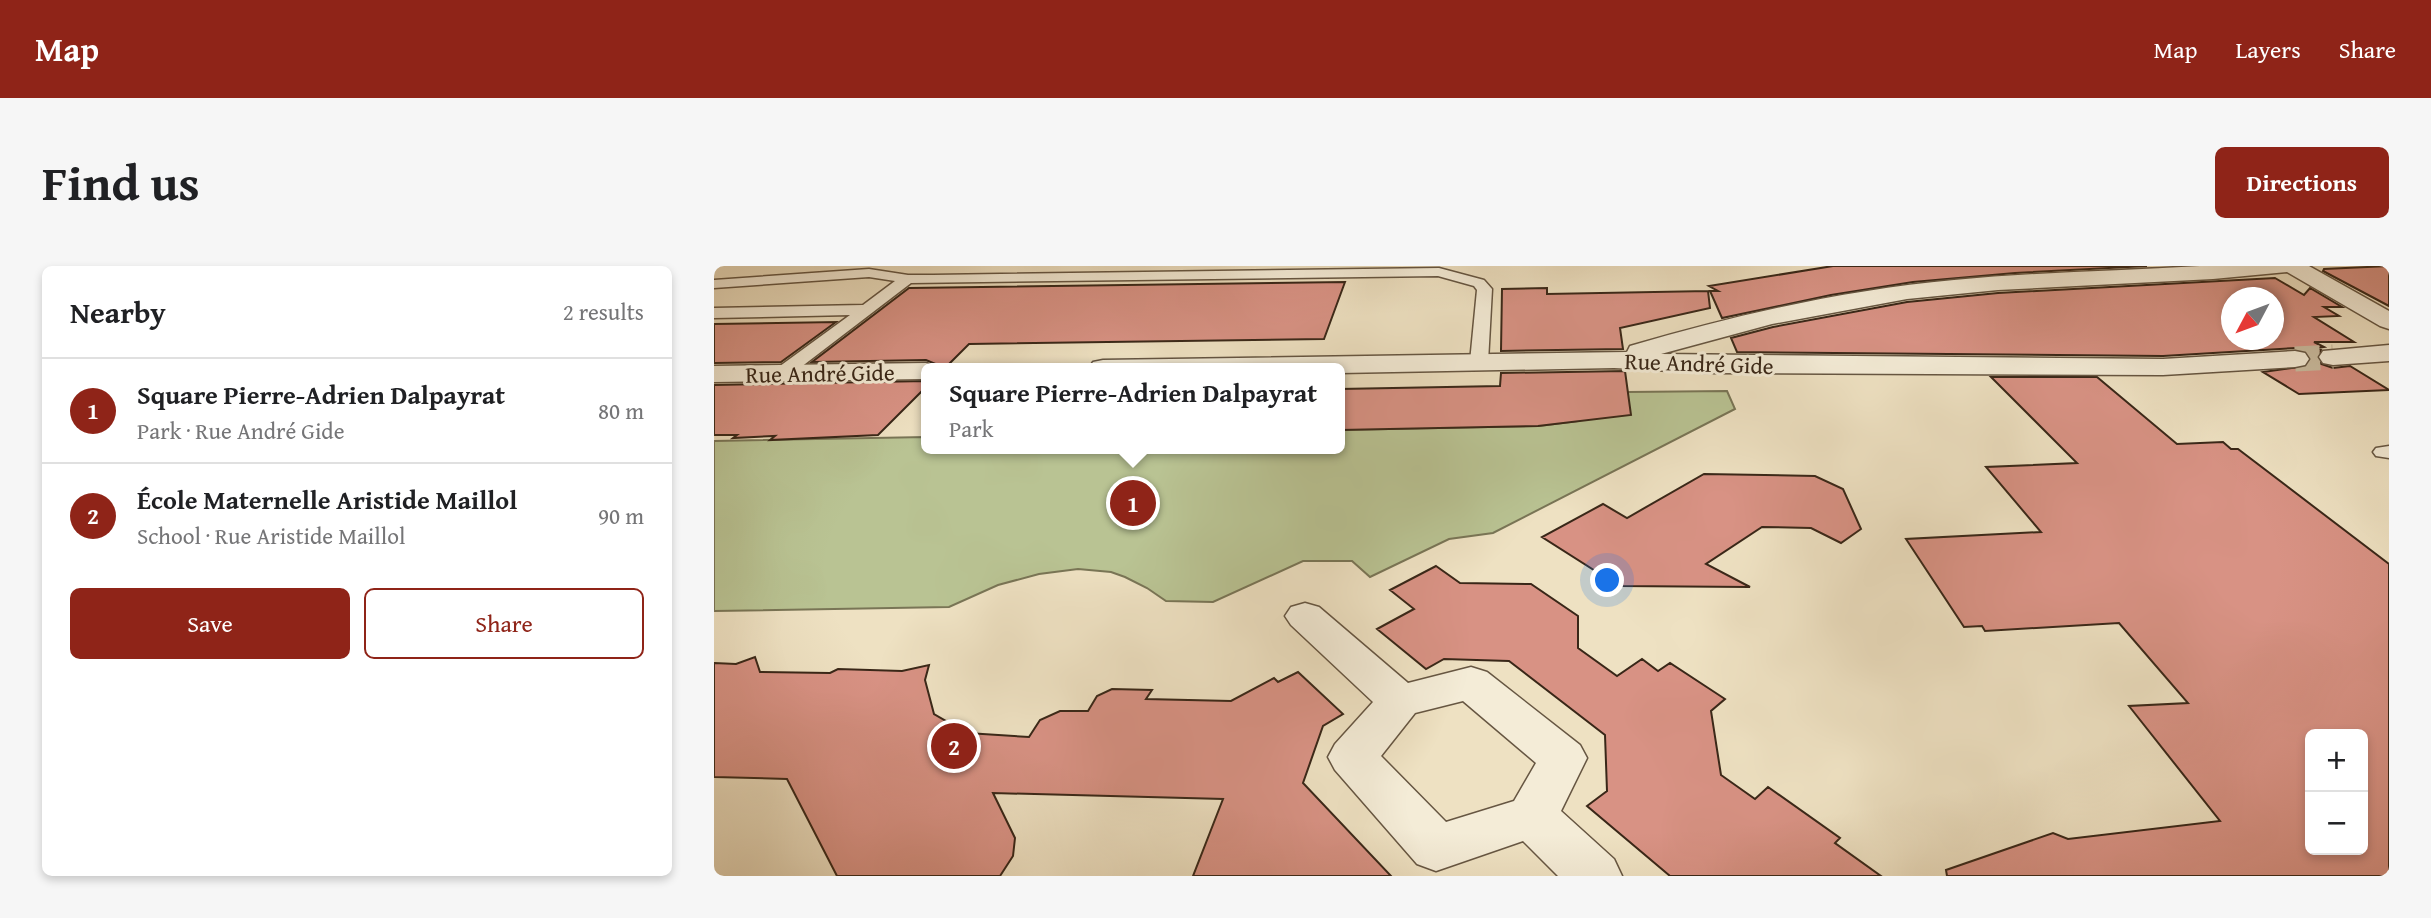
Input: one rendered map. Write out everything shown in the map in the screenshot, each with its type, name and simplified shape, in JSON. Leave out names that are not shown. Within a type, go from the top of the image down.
[{"type":"street","points":[[1614,360],[1758,319],[1860,299],[1996,284],[2284,266]]},
{"type":"street","points":[[2293,266],[2389,321]]},
{"type":"street","points":[[2333,356],[2389,353]]},
{"type":"street","name":"Rue André Gide","points":[[1345,364],[1614,360],[1709,365],[2163,367],[2295,359]]},
{"type":"street","name":"Rue André Gide","points":[[714,374],[921,371]]},
{"type":"street","points":[[1305,617],[1400,701]]},
{"type":"street","points":[[1471,683],[1563,758],[1532,817],[1436,848],[1352,757],[1400,701],[1471,683]]},
{"type":"street","points":[[1532,817],[1595,876]]},
{"type":"lane","points":[[714,284],[869,273],[908,279],[1439,272],[1479,284],[1485,289],[1479,362]]},
{"type":"lane","points":[[782,373],[908,279]]},
{"type":"lane","points":[[714,313],[866,310]]},
{"type":"green space","points":[[1727,391],[1735,409],[1493,533],[1449,539],[1370,577],[1352,561],[1303,561],[1213,602],[1166,601],[1125,577],[1111,572],[1078,569],[1039,574],[998,585],[949,607],[714,611],[714,441],[921,437],[921,454],[1345,454],[1345,430],[1539,426],[1578,421],[1628,392]]},
{"type":"building","points":[[1833,266],[2147,266],[1913,282],[1831,295],[1722,318],[1710,291],[1718,291],[1709,286]]},
{"type":"building","points":[[2389,266],[2389,306],[2323,271],[2324,269]]},
{"type":"building","points":[[2275,278],[2304,295],[2310,288],[2342,307],[2324,307],[2339,316],[2314,317],[2354,342],[2314,342],[2324,347],[2317,348],[2321,350],[2317,358],[2321,364],[2333,368],[2350,366],[2389,390],[2299,394],[2263,372],[2307,366],[2311,358],[2306,350],[2284,349],[2284,287],[2221,287],[2221,350],[2263,350],[2163,356],[1737,352],[1731,338],[1773,327],[1907,302],[1998,293]]},
{"type":"building","points":[[1345,282],[1324,339],[969,344],[950,363],[926,360],[812,362],[909,288]]},
{"type":"building","points":[[1547,288],[1547,294],[1708,291],[1710,308],[1620,328],[1623,349],[1501,351],[1502,289]]},
{"type":"building","points":[[836,322],[781,362],[714,363],[714,324]]},
{"type":"building","points":[[1625,371],[1631,415],[1538,426],[1345,430],[1345,389],[1500,386],[1501,373]]},
{"type":"building","points":[[1991,377],[2097,377],[2177,444],[2223,442],[2231,449],[2238,449],[2389,564],[2389,876],[1947,876],[1946,870],[2053,833],[2068,839],[2220,821],[2129,706],[2188,703],[2119,623],[1985,631],[1982,626],[1964,627],[1906,539],[2041,532],[1986,467],[2077,463]]},
{"type":"building","points":[[921,381],[921,392],[878,435],[770,440],[775,436],[733,438],[737,435],[714,435],[714,385]]},
{"type":"building","points":[[1704,474],[1815,476],[1843,489],[1861,529],[1841,543],[1811,528],[1762,527],[1706,564],[1750,587],[1619,586],[1542,537],[1603,504],[1627,518]]},
{"type":"building","points":[[1436,566],[1460,583],[1531,584],[1578,616],[1578,648],[1617,676],[1642,659],[1658,671],[1670,663],[1725,699],[1711,711],[1721,775],[1755,799],[1768,787],[1840,838],[1835,843],[1881,876],[1670,876],[1587,806],[1607,791],[1605,735],[1509,661],[1444,659],[1426,669],[1377,629],[1414,609],[1390,590]]},
{"type":"building","points":[[755,657],[760,672],[830,673],[838,669],[902,671],[929,665],[925,680],[934,714],[967,733],[1029,737],[1040,720],[1060,711],[1088,711],[1097,696],[1112,689],[1152,690],[1146,699],[1231,701],[1274,678],[1278,682],[1298,672],[1343,714],[1323,726],[1303,783],[1391,876],[1193,876],[1223,799],[993,793],[1015,838],[1013,856],[1000,876],[837,876],[787,779],[714,777],[714,663],[736,664]]},
{"type":"tunnel","points":[[2295,359],[2333,357]]},
{"type":"place","name":"Square Pierre-Adrien Dalpayrat","points":[[1133,503]]},
{"type":"place","name":"École Maternelle Aristide Maillol","points":[[954,746]]}]
